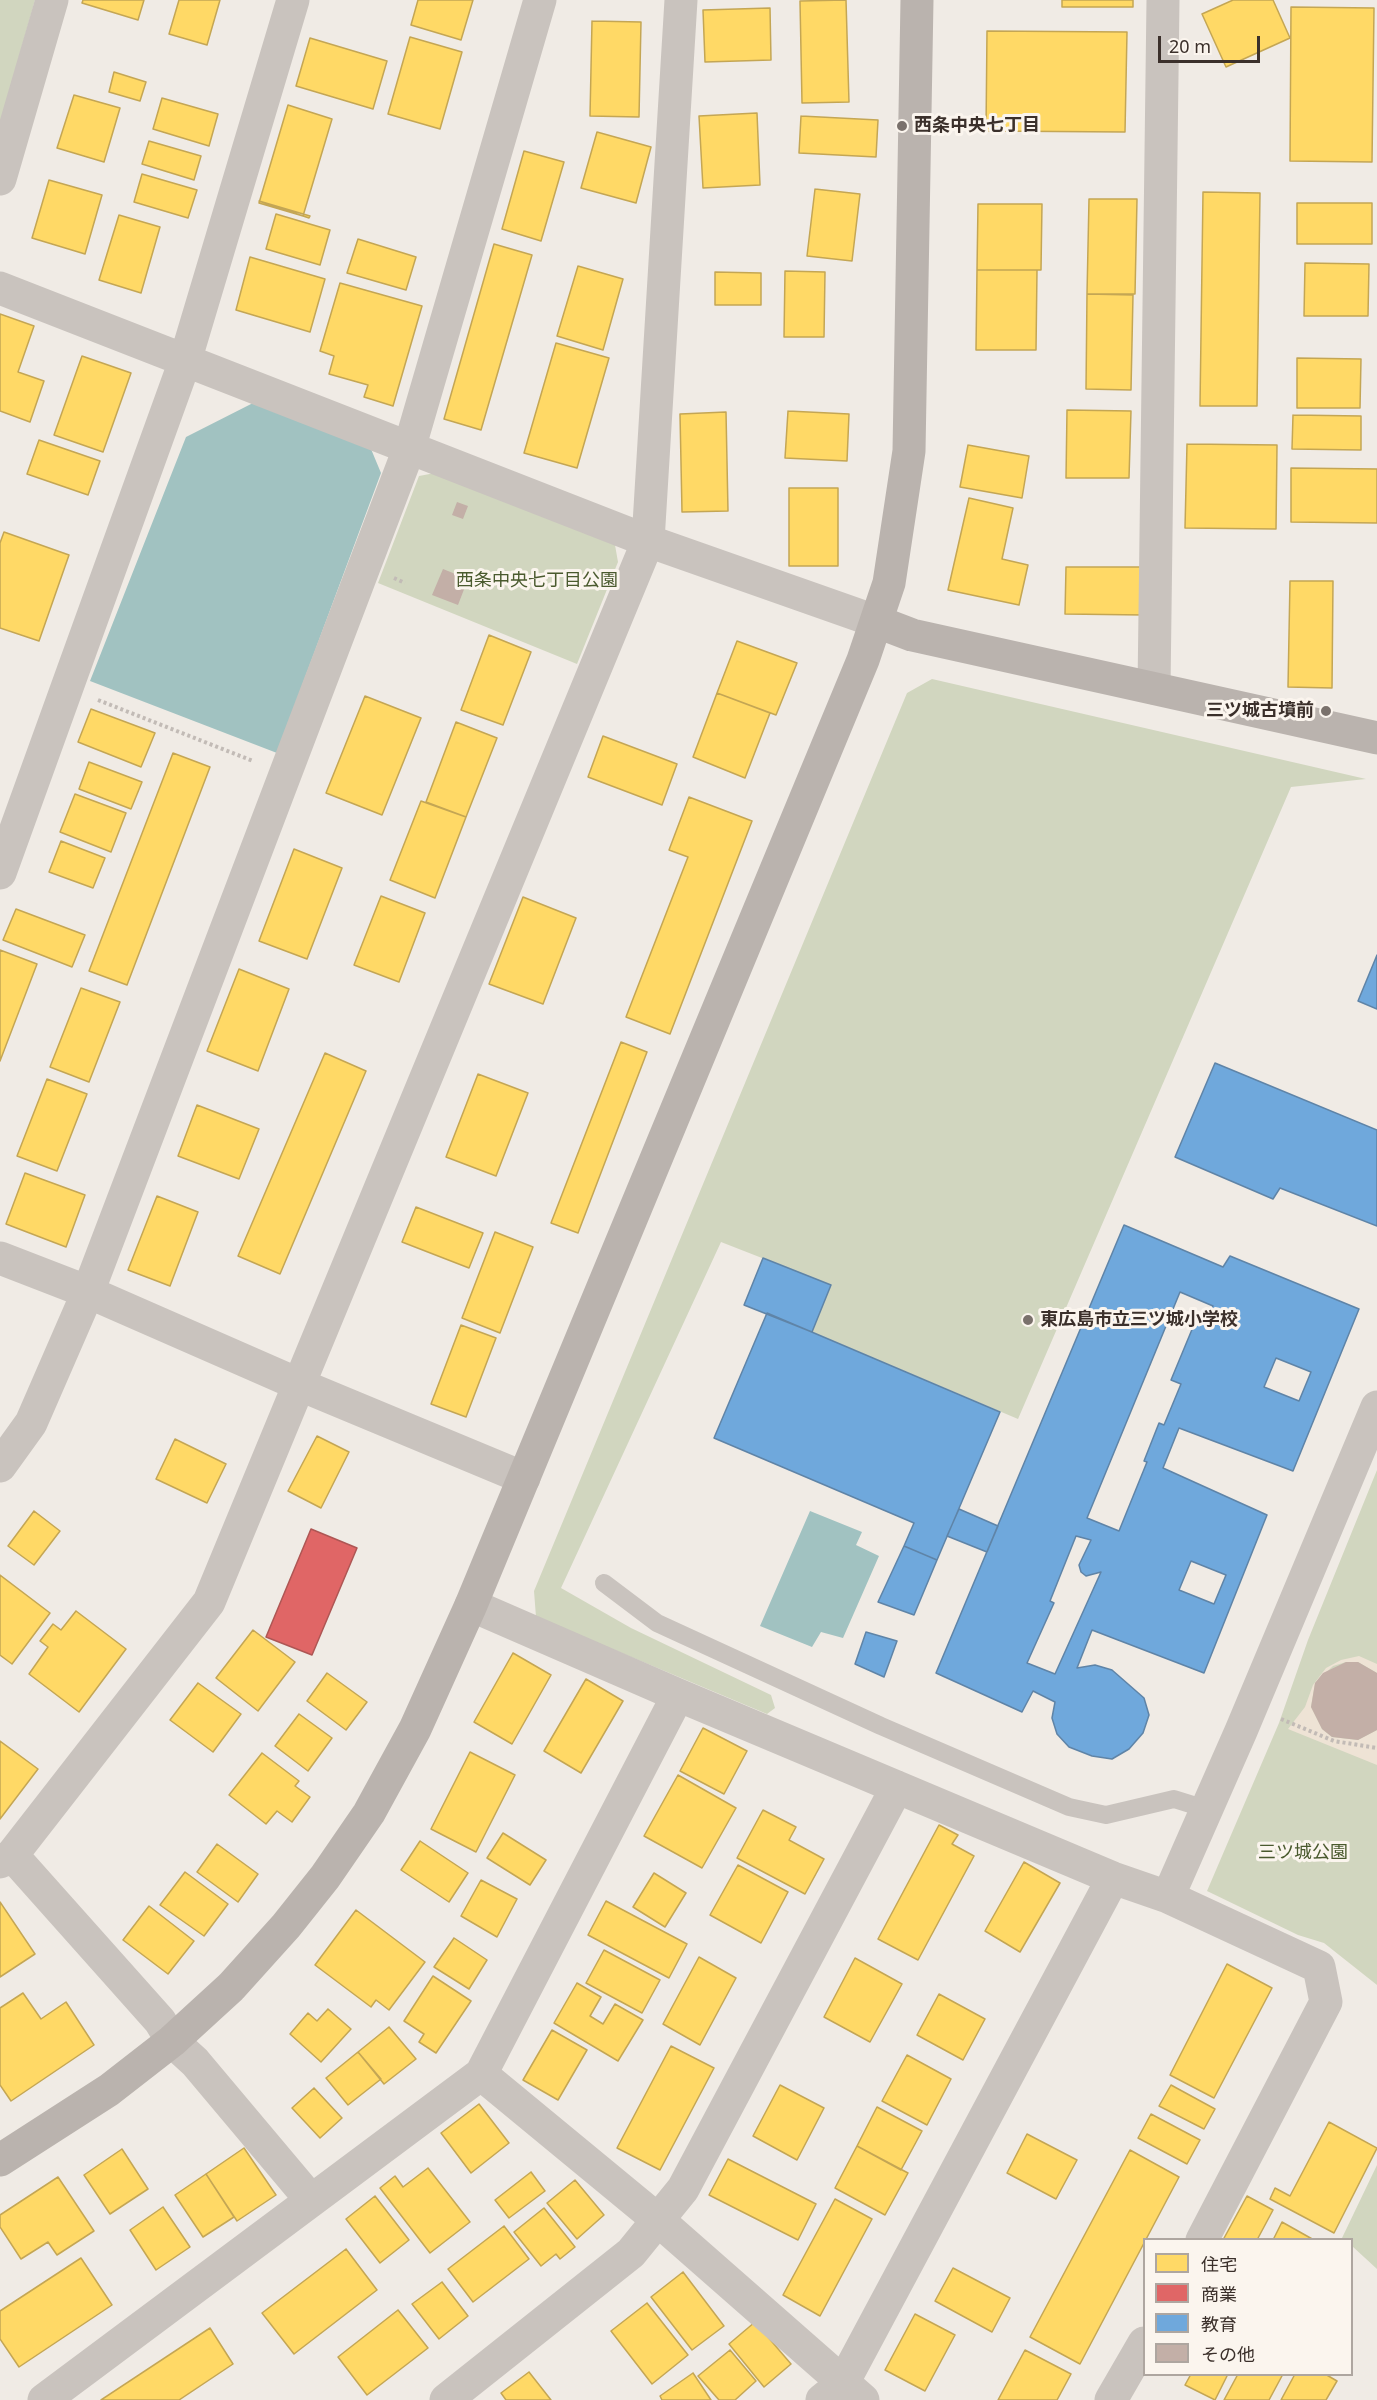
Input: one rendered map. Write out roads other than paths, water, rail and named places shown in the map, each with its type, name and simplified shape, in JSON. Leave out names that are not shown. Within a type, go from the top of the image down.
[{"type":"street","points":[[0,179],[52,0]]},
{"type":"street","points":[[0,873],[185,361],[293,0]]},
{"type":"street","points":[[0,1466],[31,1423],[88,1292],[409,449],[540,0]]},
{"type":"street","points":[[311,2200],[195,2062],[172,2041],[160,2021],[6,1859],[209,1602],[648,541],[681,0]]},
{"type":"street","points":[[0,2160],[109,2090],[172,2041],[231,1987],[286,1926],[325,1877],[369,1812],[415,1729],[471,1605],[878,622],[890,583],[909,451],[917,0]]},
{"type":"street","points":[[1154,688],[1163,0]]},
{"type":"street","points":[[0,288],[648,541],[912,635],[1377,738]]},
{"type":"street","points":[[0,1258],[88,1292],[298,1384],[524,1478]]},
{"type":"street","points":[[1168,1897],[1377,1407]]},
{"type":"street","points":[[471,1605],[678,1695],[1113,1878],[1168,1897],[1319,1968],[1326,2002],[1203,2238]]},
{"type":"street","points":[[44,2400],[481,2074],[678,1695]]},
{"type":"street","points":[[446,2400],[631,2253],[683,2189],[897,1787]]},
{"type":"street","points":[[481,2074],[658,2220],[843,2394],[1113,1878]]},
{"type":"street","points":[[1111,2400],[1143,2345]]},
{"type":"lane","points":[[604,1584],[657,1623],[882,1726],[1068,1807],[1106,1815],[1174,1799],[1206,1809]]},
{"type":"water","points":[[255,402],[371,449],[381,473],[277,753],[90,681],[186,437]]},
{"type":"water","points":[[810,1511],[862,1532],[856,1545],[879,1556],[843,1638],[821,1632],[812,1647],[760,1626]]},
{"type":"place","name":"西条中央七丁目","points":[[902,126]]},
{"type":"place","name":"三ツ城古墳前","points":[[1326,711]]},
{"type":"place","name":"東広島市立三ツ城小学校","points":[[1028,1320]]},
{"type":"park label","name":"西条中央七丁目公園","points":[[537,581]]},
{"type":"park label","name":"三ツ城公園","points":[[1303,1853]]}]
